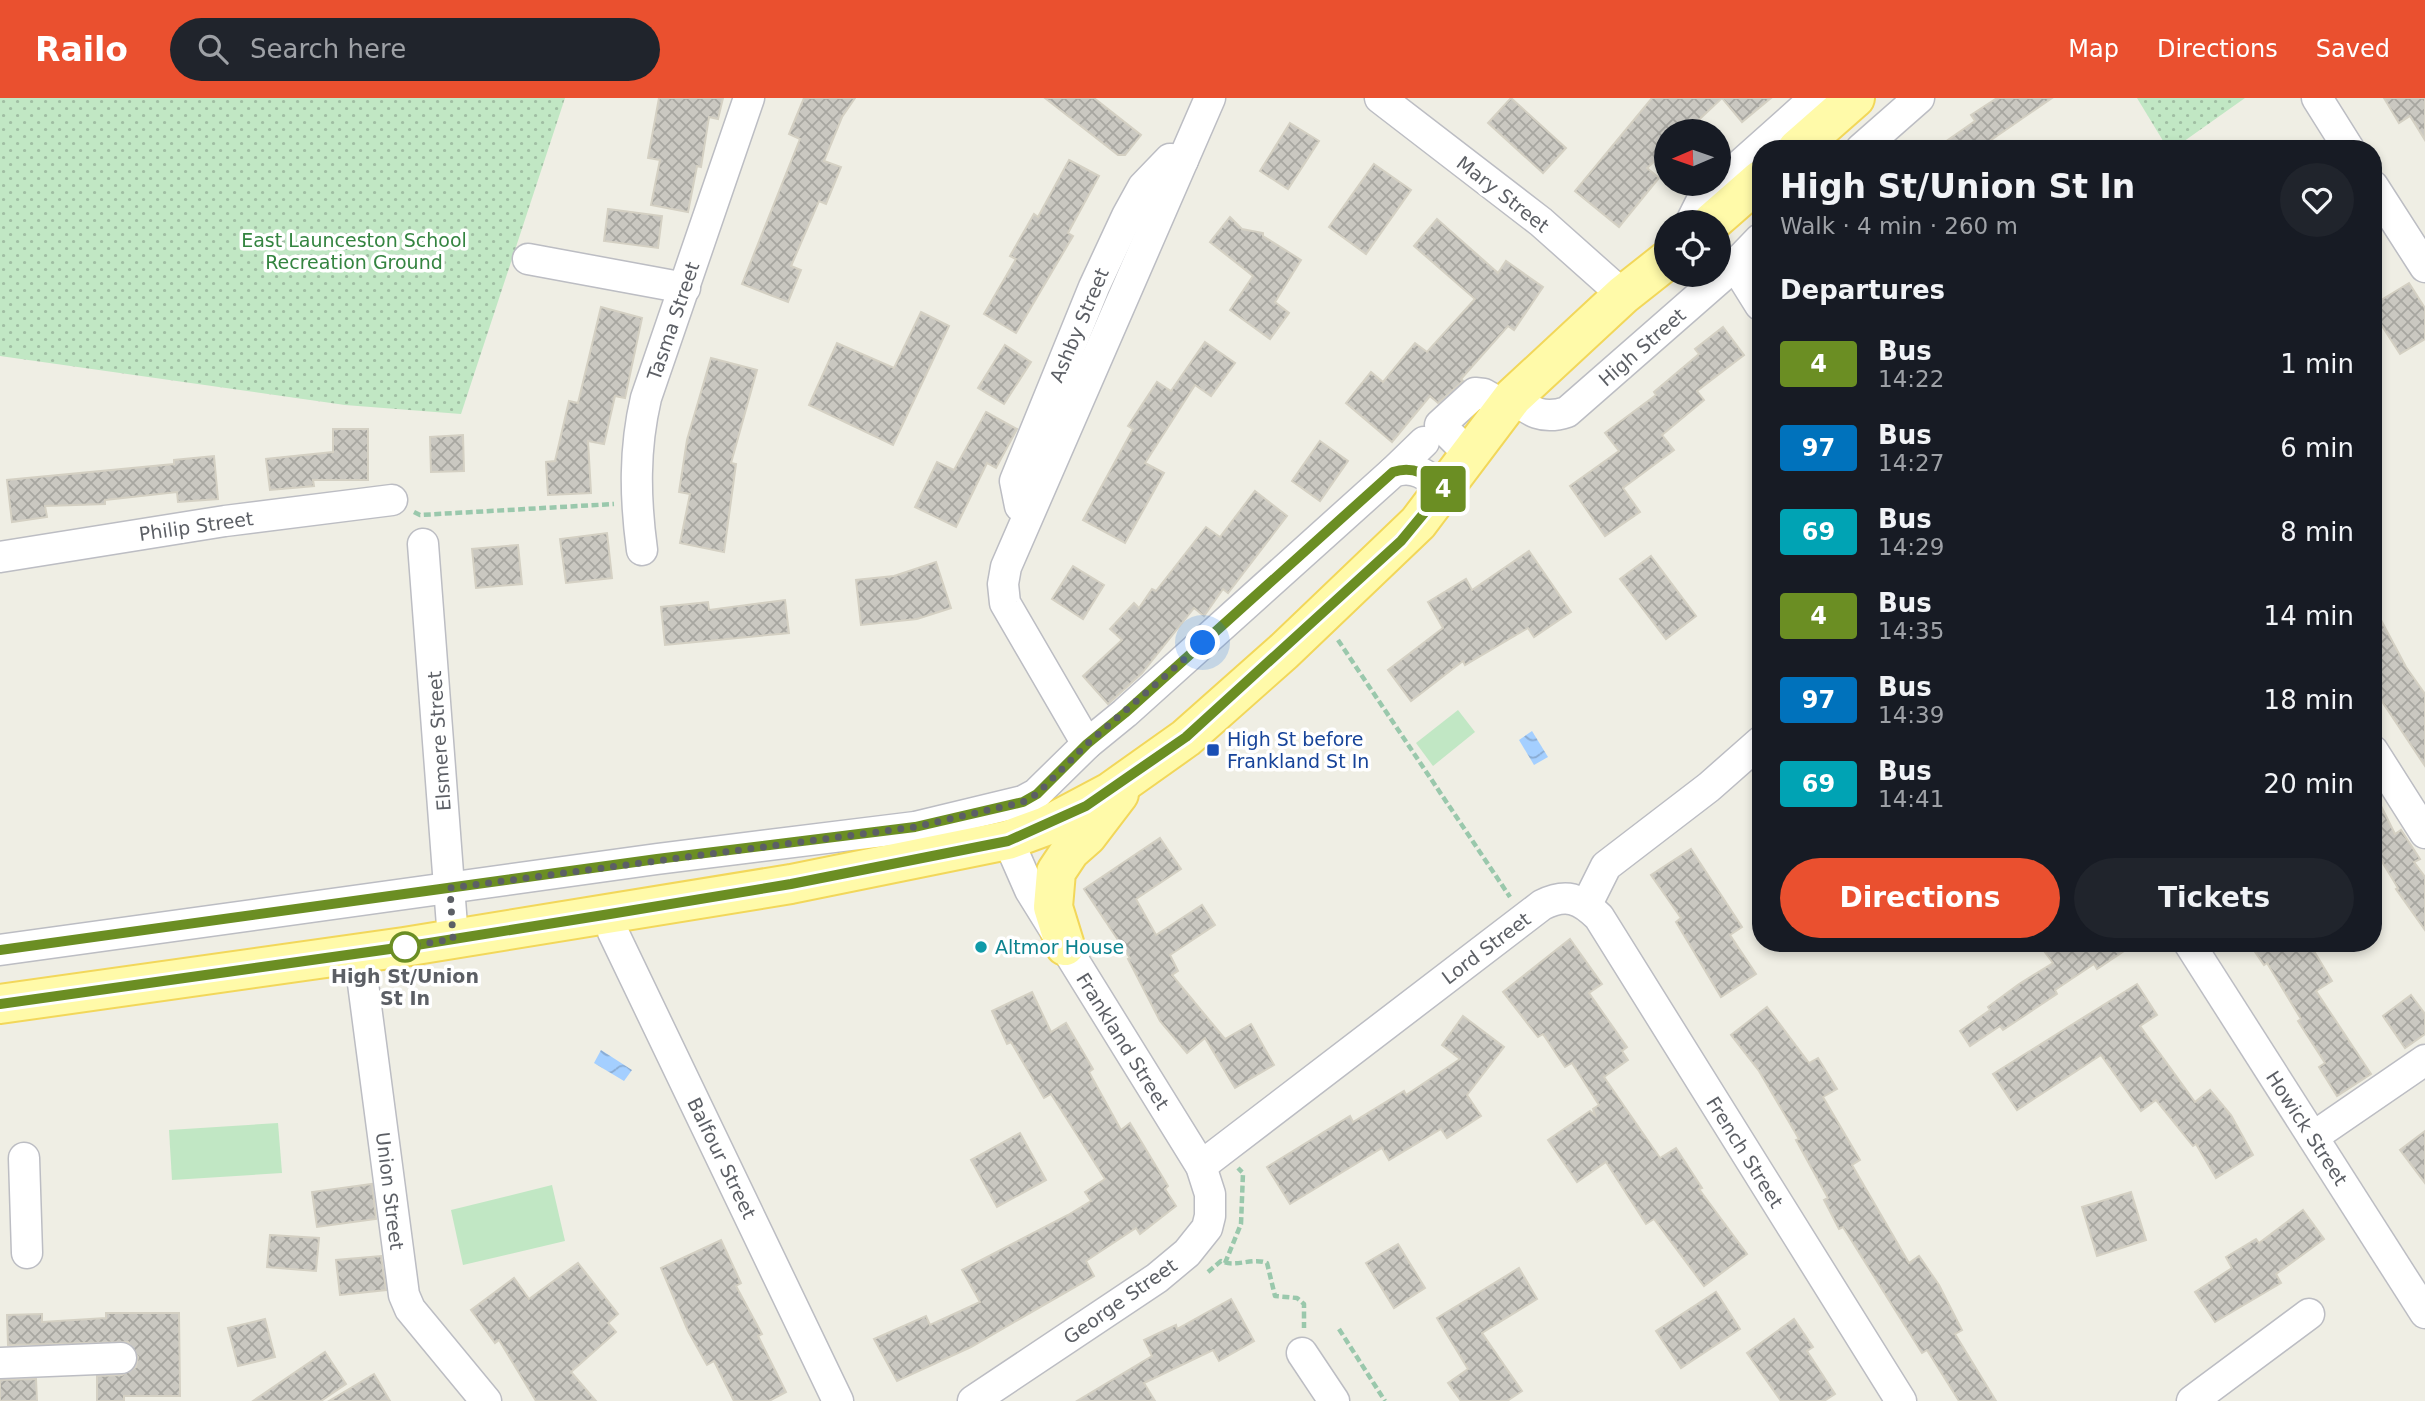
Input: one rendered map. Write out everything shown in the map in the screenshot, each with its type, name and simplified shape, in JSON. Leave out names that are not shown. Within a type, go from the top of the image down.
[{"type":"main road","points":[[1807,140],[1855,98]]},
{"type":"main road","points":[[1726,210],[1752,187]]},
{"type":"main road","points":[[0,1004],[359,953],[666,905],[804,882],[1008,841],[1086,806],[1133,775],[1186,737],[1283,652],[1401,541],[1444,489],[1509,401],[1623,295],[1654,270]]},
{"type":"main road","points":[[1065,946],[1053,907],[1056,872],[1133,775]]},
{"type":"street","name":"Tasma Street","points":[[642,550],[636,503],[637,435],[646,398],[749,98]]},
{"type":"street","name":"Ashby Street","points":[[1087,744],[1005,603],[1003,584],[1006,567],[1210,98]]},
{"type":"street","points":[[1768,140],[1815,98]]},
{"type":"street","points":[[1871,140],[1919,98]]},
{"type":"street","points":[[2317,98],[2343,140]]},
{"type":"street","name":"Mary Street","points":[[1398,103],[1541,222],[1623,295]]},
{"type":"street","points":[[1697,210],[1703,198],[1752,154]]},
{"type":"street","points":[[2382,200],[2425,267]]},
{"type":"street","name":"High Street","points":[[1432,434],[1475,393],[1509,401],[1538,415],[1554,416],[1567,412],[1752,247]]},
{"type":"street","points":[[528,259],[685,288]]},
{"type":"street","points":[[1735,265],[1752,292]]},
{"type":"street","points":[[0,950],[657,859],[915,827],[1005,807],[1037,794],[1087,744],[1125,713],[1432,434],[1469,454]]},
{"type":"street","points":[[1393,472],[1403,468],[1416,470],[1444,489]]},
{"type":"street","name":"Philip Street","points":[[0,557],[225,521],[392,500]]},
{"type":"street","name":"Elsmere Street","points":[[423,544],[453,939]]},
{"type":"street","points":[[1587,904],[1606,866],[1752,748]]},
{"type":"street","points":[[2382,765],[2425,833]]},
{"type":"street","name":"Frankland Street","points":[[1008,841],[1030,890],[1201,1166]]},
{"type":"street","points":[[657,859],[666,905]]},
{"type":"street","name":"Lord Street","points":[[1201,1166],[1524,919],[1556,898],[1577,899],[1587,904]]},
{"type":"street","name":"French Street","points":[[1587,904],[1599,917],[1901,1401]]},
{"type":"street","name":"Balfour Street","points":[[610,914],[613,932],[838,1401]]},
{"type":"street","name":"Howick Street","points":[[2195,952],[2425,1313]]},
{"type":"street","name":"Union Street","points":[[359,953],[404,1295],[410,1309],[486,1401]]},
{"type":"street","points":[[2313,1137],[2425,1060]]},
{"type":"street","points":[[24,1158],[27,1253]]},
{"type":"street","name":"George Street","points":[[973,1401],[1157,1278],[1187,1253],[1206,1228],[1210,1216],[1210,1194],[1201,1166]]},
{"type":"street","points":[[2192,1401],[2309,1314]]},
{"type":"street","points":[[1302,1353],[1334,1401]]},
{"type":"street","points":[[0,1363],[121,1358]]},
{"type":"path","points":[[392,500],[420,515],[636,503]]},
{"type":"path","points":[[1335,636],[1524,919]]},
{"type":"path","points":[[1225,1263],[1264,1261],[1270,1266],[1272,1292],[1275,1296],[1301,1300],[1304,1304],[1302,1353]]},
{"type":"path","points":[[1339,1329],[1385,1401]]},
{"type":"green space","name":"East Launceston School Recreation Ground","points":[[0,98],[565,98],[461,414],[345,405],[0,356]]},
{"type":"green space","points":[[2137,98],[2245,98],[2186,140],[2163,140]]},
{"type":"green space","points":[[1458,710],[1475,732],[1433,766],[1416,743]]},
{"type":"green space","points":[[278,1123],[282,1173],[172,1180],[169,1130]]},
{"type":"green space","points":[[552,1185],[565,1241],[463,1265],[451,1210]]},
{"type":"water","points":[[1532,731],[1548,757],[1534,765],[1519,740]]},
{"type":"water","points":[[601,1050],[632,1070],[624,1081],[594,1063]]},
{"type":"building","points":[[659,98],[723,98],[718,119],[709,117],[701,167],[697,166],[688,212],[651,205],[660,160],[648,158]]},
{"type":"building","points":[[804,98],[855,98],[842,117],[824,161],[841,167],[826,204],[819,201],[791,266],[801,270],[788,302],[742,284],[800,139],[789,134]]},
{"type":"building","points":[[1045,98],[1094,98],[1141,135],[1125,155],[1118,155]]},
{"type":"building","points":[[1511,98],[1566,148],[1543,173],[1488,123]]},
{"type":"building","points":[[1652,98],[1722,98],[1700,119],[1654,119],[1654,162],[1647,168],[1654,174],[1654,184],[1619,227],[1575,191]]},
{"type":"building","points":[[1722,98],[1771,98],[1742,122]]},
{"type":"building","points":[[1997,98],[2052,98],[1991,140],[1948,140],[1975,121],[1971,115]]},
{"type":"building","points":[[2384,98],[2425,98],[2425,140],[2410,116],[2399,123]]},
{"type":"building","points":[[1290,123],[1319,141],[1288,189],[1260,171]]},
{"type":"building","points":[[1069,160],[1099,176],[1068,233],[1073,236],[1016,333],[984,314],[1016,259],[1010,256],[1034,214],[1038,217]]},
{"type":"building","points":[[1374,164],[1411,190],[1366,254],[1329,227]]},
{"type":"building","points":[[608,209],[662,216],[658,248],[604,241]]},
{"type":"building","points":[[1230,217],[1242,229],[1263,233],[1263,236],[1301,260],[1275,302],[1289,313],[1270,339],[1230,310],[1253,276],[1210,242]]},
{"type":"building","points":[[1437,219],[1498,273],[1506,261],[1543,287],[1514,330],[1508,326],[1461,379],[1463,381],[1438,403],[1430,396],[1392,442],[1346,403],[1371,372],[1383,382],[1415,343],[1427,352],[1475,299],[1414,246]]},
{"type":"building","points":[[2409,283],[2425,308],[2425,339],[2400,354],[2382,326],[2382,300]]},
{"type":"building","points":[[601,307],[642,318],[625,398],[615,396],[604,444],[588,441],[591,493],[548,495],[546,462],[555,461],[569,401],[578,403]]},
{"type":"building","points":[[921,312],[949,326],[893,445],[809,405],[837,343],[894,368]]},
{"type":"building","points":[[1723,327],[1744,355],[1697,391],[1704,400],[1662,435],[1674,450],[1623,488],[1640,512],[1605,536],[1570,486],[1619,451],[1605,433],[1656,395],[1654,392],[1699,354],[1695,349]]},
{"type":"building","points":[[1205,342],[1235,363],[1211,396],[1195,385],[1145,463],[1164,473],[1125,543],[1083,520],[1133,429],[1128,426],[1157,382],[1171,391]]},
{"type":"building","points":[[1005,345],[1031,362],[1004,404],[978,388]]},
{"type":"building","points":[[711,358],[757,370],[731,463],[736,464],[724,552],[680,543],[690,494],[679,492],[687,440]]},
{"type":"building","points":[[986,412],[1017,429],[996,468],[987,463],[956,527],[915,507],[937,462],[954,470]]},
{"type":"building","points":[[333,429],[368,429],[368,480],[313,480],[314,486],[270,490],[266,459],[333,452]]},
{"type":"building","points":[[463,435],[464,471],[431,472],[430,437]]},
{"type":"building","points":[[1320,441],[1348,461],[1320,501],[1292,481]]},
{"type":"building","points":[[214,456],[218,499],[178,502],[177,492],[105,500],[105,504],[45,506],[47,517],[12,522],[7,480],[174,464],[174,460]]},
{"type":"building","points":[[1255,491],[1287,516],[1228,593],[1223,589],[1204,616],[1194,608],[1142,673],[1108,704],[1083,676],[1122,640],[1110,629],[1134,603],[1139,608],[1152,589],[1156,591],[1206,527],[1220,537]]},
{"type":"building","points":[[607,533],[612,578],[566,583],[560,539]]},
{"type":"building","points":[[518,545],[522,584],[476,588],[472,549]]},
{"type":"building","points":[[1529,551],[1571,612],[1534,637],[1528,628],[1465,665],[1463,661],[1411,701],[1388,670],[1443,628],[1428,602],[1466,579],[1472,590]]},
{"type":"building","points":[[1651,556],[1696,616],[1666,639],[1620,579]]},
{"type":"building","points":[[936,562],[951,608],[917,619],[861,625],[856,580],[894,576]]},
{"type":"building","points":[[1073,566],[1104,585],[1083,619],[1052,599]]},
{"type":"building","points":[[785,600],[789,633],[665,645],[661,607],[708,602],[709,610]]},
{"type":"building","points":[[2382,622],[2406,667],[2425,694],[2425,766],[2382,702]]},
{"type":"building","points":[[2382,808],[2395,834],[2401,830],[2420,859],[2414,862],[2425,877],[2425,930],[2396,889],[2398,888],[2382,862]]},
{"type":"building","points":[[1160,838],[1181,869],[1136,899],[1156,935],[1202,905],[1215,925],[1170,955],[1178,971],[1172,975],[1225,1039],[1251,1024],[1274,1065],[1235,1088],[1205,1038],[1187,1053],[1160,1021],[1128,959],[1130,958],[1084,889]]},
{"type":"building","points":[[1691,849],[1742,927],[1730,935],[1756,974],[1721,997],[1676,922],[1681,918],[1651,875]]},
{"type":"building","points":[[1570,939],[1602,984],[1589,993],[1627,1047],[1622,1051],[1628,1060],[1604,1077],[1660,1158],[1676,1148],[1702,1188],[1699,1189],[1747,1254],[1704,1286],[1654,1219],[1646,1224],[1606,1162],[1577,1182],[1548,1140],[1590,1111],[1595,1115],[1593,1109],[1599,1105],[1572,1063],[1565,1067],[1543,1034],[1538,1037],[1503,992]]},
{"type":"building","points":[[2045,952],[2122,952],[2097,969],[2094,964],[2055,990],[2057,994],[2003,1030],[2000,1026],[1970,1046],[1960,1031],[1990,1010],[1988,1007],[2019,984],[2053,963]]},
{"type":"building","points":[[2255,952],[2314,952],[2332,981],[2316,991],[2371,1074],[2337,1096],[2319,1067],[2325,1063],[2298,1021],[2301,1019],[2267,963],[2264,965]]},
{"type":"building","points":[[2137,984],[2157,1015],[2140,1026],[2195,1102],[2210,1090],[2231,1115],[2253,1155],[2216,1178],[2196,1144],[2193,1146],[2156,1100],[2141,1111],[2101,1055],[2017,1110],[1993,1074]]},
{"type":"building","points":[[1032,992],[1051,1032],[1066,1023],[1093,1069],[1089,1072],[1121,1130],[1130,1123],[1168,1186],[1165,1189],[1176,1206],[1140,1234],[1136,1228],[1086,1261],[1094,1276],[971,1347],[897,1381],[874,1339],[926,1316],[930,1325],[980,1302],[962,1270],[1091,1201],[1085,1192],[1105,1179],[1051,1094],[1044,1098],[1011,1042],[1007,1044],[992,1011]]},
{"type":"building","points":[[2411,995],[2425,1014],[2425,1034],[2405,1048],[2383,1016]]},
{"type":"building","points":[[1767,1007],[1809,1063],[1818,1058],[1837,1089],[1823,1097],[1860,1160],[1852,1165],[1909,1263],[1919,1256],[1939,1285],[1962,1330],[1955,1334],[1996,1401],[1959,1401],[1927,1350],[1922,1353],[1843,1227],[1839,1229],[1824,1200],[1828,1198],[1796,1140],[1799,1139],[1759,1071],[1731,1035]]},
{"type":"building","points":[[1463,1016],[1504,1047],[1467,1095],[1481,1116],[1447,1138],[1441,1129],[1389,1160],[1382,1148],[1290,1204],[1267,1167],[1350,1116],[1353,1122],[1404,1091],[1406,1095],[1460,1059],[1442,1045]]},
{"type":"building","points":[[2425,1131],[2425,1183],[2400,1150]]},
{"type":"building","points":[[1020,1133],[1046,1180],[997,1207],[971,1160]]},
{"type":"building","points":[[372,1184],[376,1219],[317,1227],[312,1192]]},
{"type":"building","points":[[2131,1192],[2146,1240],[2097,1256],[2082,1207]]},
{"type":"building","points":[[2303,1210],[2324,1239],[2276,1274],[2281,1283],[2215,1322],[2195,1292],[2232,1268],[2226,1257],[2256,1239],[2259,1243]]},
{"type":"building","points":[[270,1235],[319,1238],[316,1271],[267,1267]]},
{"type":"building","points":[[721,1240],[741,1283],[736,1286],[762,1334],[758,1336],[786,1392],[769,1401],[734,1401],[714,1361],[707,1365],[688,1331],[661,1268]]},
{"type":"building","points":[[1398,1244],[1425,1288],[1394,1308],[1366,1263]]},
{"type":"building","points":[[381,1256],[386,1290],[340,1295],[336,1260]]},
{"type":"building","points":[[578,1263],[618,1314],[608,1323],[616,1332],[571,1372],[596,1401],[536,1401],[499,1340],[495,1343],[471,1310],[514,1278],[529,1299]]},
{"type":"building","points":[[1519,1268],[1537,1299],[1482,1333],[1522,1391],[1507,1401],[1461,1401],[1448,1383],[1468,1369],[1437,1318]]},
{"type":"building","points":[[1716,1292],[1740,1329],[1681,1368],[1656,1331]]},
{"type":"building","points":[[1231,1299],[1254,1341],[1219,1361],[1213,1350],[1144,1383],[1155,1401],[1077,1401],[1152,1356],[1144,1340],[1176,1325],[1177,1329]]},
{"type":"building","points":[[106,1313],[179,1313],[180,1396],[124,1396],[124,1401],[97,1401],[97,1376],[122,1375],[136,1367],[138,1357],[128,1342],[8,1345],[7,1315],[42,1314],[42,1322],[106,1318]]},
{"type":"building","points":[[265,1319],[275,1357],[238,1366],[228,1328]]},
{"type":"building","points":[[1794,1319],[1813,1347],[1807,1351],[1835,1394],[1824,1401],[1781,1401],[1747,1353]]},
{"type":"building","points":[[325,1352],[346,1384],[321,1401],[253,1401]]},
{"type":"building","points":[[374,1374],[390,1401],[329,1401]]},
{"type":"building","points":[[36,1379],[37,1401],[0,1401],[0,1380]]},
{"type":"bus line","name":"4","points":[[0,950],[657,859],[915,827],[1023,802],[1037,794],[1087,744],[1393,472],[1403,468],[1416,470],[1444,489],[1401,541],[1283,652],[1186,737],[1110,792],[1046,826],[1008,841],[791,884],[610,914],[404,947],[0,1004]]},
{"type":"place","name":"High St before Frankland St In","points":[[1213,750]]},
{"type":"place","name":"High St/Union St In","points":[[405,947]]},
{"type":"place","name":"Altmor House","points":[[981,947]]},
{"type":"route","points":[[405,947],[453,939],[450,888],[915,827],[1023,802],[1037,794],[1087,744],[1203,643]]}]
